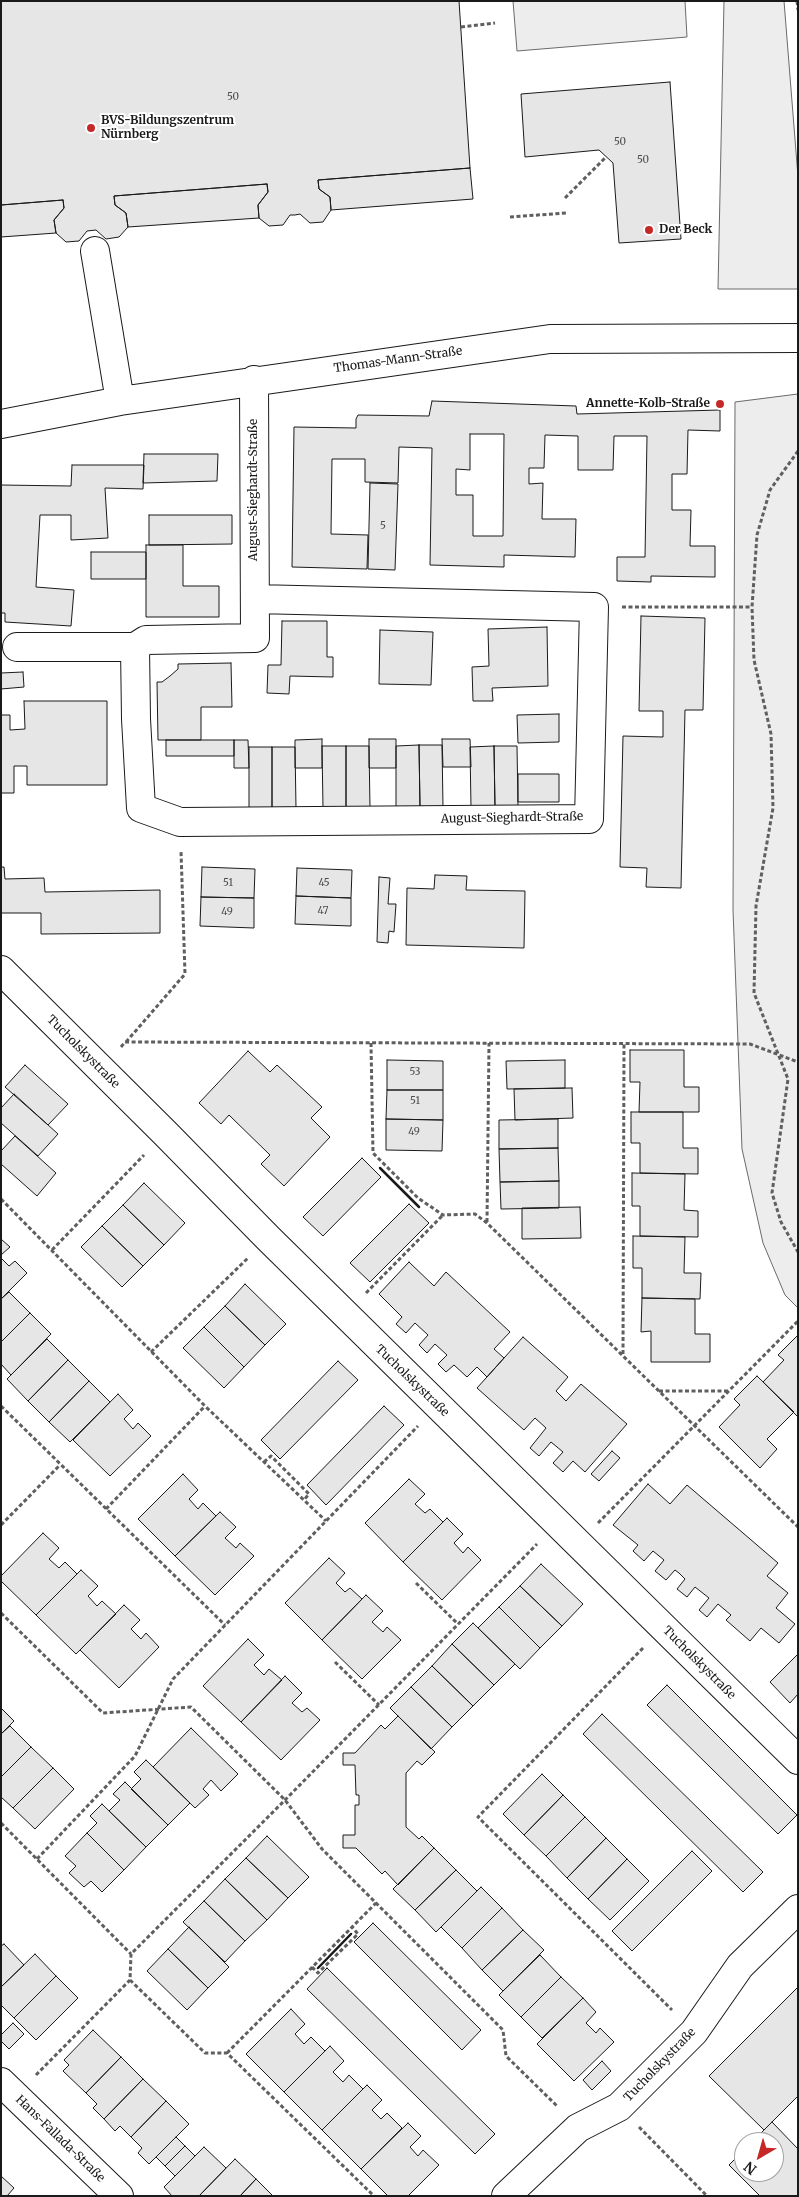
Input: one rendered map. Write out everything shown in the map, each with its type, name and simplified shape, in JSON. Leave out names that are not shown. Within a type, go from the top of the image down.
[{"type":"street","points":[[94,251],[120,401]]},
{"type":"street","name":"Thomas-Mann-Straße","points":[[1,424],[120,401],[254,380],[550,339],[798,338]]},
{"type":"street","name":"August-Sieghardt-Straße","points":[[17,647],[135,647],[146,640],[255,638],[254,380]]},
{"type":"street","points":[[255,600],[594,606]]},
{"type":"street","name":"August-Sieghardt-Straße","points":[[135,647],[136,720],[141,808],[180,822],[589,818],[594,606]]},
{"type":"street","name":"Tucholskystraße","points":[[1,970],[345,1315],[798,1760]]},
{"type":"street","name":"Tucholskystraße","points":[[620,2107],[694,2032],[740,1966],[798,1909]]},
{"type":"street","name":"Hans-Fallada-Straße","points":[[8,2089],[118,2196]]},
{"type":"street","points":[[506,2196],[578,2128],[620,2107]]},
{"type":"path","points":[[797,1],[798,10]]},
{"type":"path","points":[[461,27],[496,23]]},
{"type":"path","points":[[566,198],[606,157]]},
{"type":"path","points":[[510,217],[566,213]]},
{"type":"path","points":[[798,451],[770,490],[757,534],[752,607],[754,660],[771,734],[773,808],[756,906],[754,993],[788,1079],[772,1193],[780,1222],[798,1252]]},
{"type":"path","points":[[594,606],[752,607]]},
{"type":"path","points":[[99,1069],[185,974],[180,822]]},
{"type":"path","points":[[125,1042],[750,1044],[798,1062]]},
{"type":"path","points":[[371,1043],[373,1153],[418,1198],[443,1215],[475,1214],[487,1223],[798,1527]]},
{"type":"path","points":[[487,1223],[489,1043]]},
{"type":"path","points":[[623,1354],[624,1044]]},
{"type":"path","points":[[52,1250],[166,1134]]},
{"type":"path","points":[[1,1199],[205,1406],[326,1521]]},
{"type":"path","points":[[345,1315],[443,1215]]},
{"type":"path","points":[[151,1352],[268,1238]]},
{"type":"path","points":[[578,1544],[798,1321]]},
{"type":"path","points":[[659,1391],[729,1391]]},
{"type":"path","points":[[1,1406],[225,1625]]},
{"type":"path","points":[[106,1509],[205,1406]]},
{"type":"path","points":[[37,1859],[136,1756],[173,1679],[438,1406]]},
{"type":"path","points":[[264,1462],[271,1456],[309,1494],[304,1500]]},
{"type":"path","points":[[1,1525],[60,1465]]},
{"type":"path","points":[[8,2089],[130,1980],[131,1954],[557,1523]]},
{"type":"path","points":[[416,1583],[458,1624]]},
{"type":"path","points":[[1,1613],[103,1713],[191,1707],[285,1800],[322,1849],[503,2030],[506,2056],[578,2128]]},
{"type":"path","points":[[663,1628],[478,1817],[694,2032]]},
{"type":"path","points":[[335,1662],[379,1705]]},
{"type":"path","points":[[1,1823],[131,1954]]},
{"type":"path","points":[[130,1980],[205,2053],[227,2052],[376,1903]]},
{"type":"path","points":[[312,1967],[318,1973],[358,1934],[352,1927]]},
{"type":"path","points":[[227,2052],[374,2196]]},
{"type":"path","points":[[620,2107],[707,2196]]},
{"type":"shaded area","points":[[513,1],[685,1],[687,37],[517,51]]},
{"type":"shaded area","points":[[724,1],[784,1],[798,177],[798,289],[718,289]]},
{"type":"shaded area","points":[[798,394],[798,1308],[785,1295],[763,1243],[742,1149],[733,910],[735,402]]},
{"type":"building","points":[[1,1],[459,1],[470,168],[318,180],[319,189],[330,197],[331,210],[323,222],[310,223],[300,214],[290,215],[283,225],[269,226],[259,218],[258,205],[268,192],[267,184],[114,196],[115,205],[126,213],[128,227],[119,237],[106,239],[96,230],[87,231],[79,241],[66,242],[56,233],[54,220],[64,208],[63,200],[1,205]]},
{"type":"building","points":[[670,82],[681,239],[619,243],[613,163],[599,150],[525,157],[521,94]]},
{"type":"building","points":[[470,168],[473,199],[331,210],[330,197],[319,189],[318,180]]},
{"type":"building","points":[[267,184],[268,192],[258,205],[259,218],[128,227],[126,213],[115,205],[114,196]]},
{"type":"building","points":[[63,200],[64,208],[54,220],[56,233],[1,237],[1,205]]},
{"type":"building","points":[[432,401],[576,406],[577,414],[720,410],[720,431],[688,430],[687,474],[672,474],[672,510],[691,510],[690,546],[715,546],[715,577],[651,576],[651,582],[617,581],[617,557],[645,557],[647,436],[614,436],[613,470],[578,470],[578,436],[545,435],[544,468],[529,468],[529,484],[543,483],[542,519],[576,519],[575,557],[504,555],[504,567],[430,565],[432,448],[399,447],[398,483],[365,482],[365,459],[332,459],[331,534],[368,535],[367,569],[292,567],[294,427],[356,428],[358,415],[429,416]],"holes":[[[470,434],[504,434],[503,536],[473,536],[473,495],[456,495],[456,469],[470,470]]]},
{"type":"building","points":[[144,454],[218,454],[217,481],[143,483]]},
{"type":"building","points":[[72,465],[144,465],[143,489],[105,488],[108,538],[71,540],[71,515],[40,515],[36,587],[74,590],[71,626],[5,622],[5,613],[1,613],[1,485],[71,486]]},
{"type":"building","points":[[370,483],[398,484],[395,570],[368,569]]},
{"type":"building","points":[[149,515],[232,515],[232,544],[149,545]]},
{"type":"building","points":[[146,545],[183,545],[183,586],[219,586],[219,617],[146,617]]},
{"type":"building","points":[[91,552],[146,552],[146,579],[91,579]]},
{"type":"building","points":[[641,616],[705,618],[703,710],[685,710],[681,888],[646,887],[647,868],[620,867],[623,736],[663,737],[663,711],[639,711]]},
{"type":"building","points":[[282,621],[327,621],[327,657],[333,657],[333,677],[290,676],[289,694],[267,693],[268,665],[281,665]]},
{"type":"building","points":[[547,627],[548,686],[492,688],[493,701],[473,701],[472,667],[489,666],[488,629]]},
{"type":"building","points":[[380,630],[433,632],[431,685],[379,684]]},
{"type":"building","points":[[231,663],[232,707],[201,707],[201,740],[158,740],[157,682],[162,682],[170,676],[178,669],[178,664]]},
{"type":"building","points":[[23,672],[24,687],[1,689],[1,673]]},
{"type":"building","points":[[24,701],[107,701],[107,785],[27,785],[27,766],[14,766],[14,793],[1,793],[1,715],[10,715],[10,730],[25,729]]},
{"type":"building","points":[[559,714],[559,742],[518,743],[517,715]]},
{"type":"building","points":[[322,739],[322,768],[295,768],[295,740]]},
{"type":"building","points":[[369,739],[396,739],[396,768],[369,768]]},
{"type":"building","points":[[442,739],[470,739],[471,767],[443,767]]},
{"type":"building","points":[[166,740],[234,740],[234,756],[166,756]]},
{"type":"building","points":[[234,740],[248,740],[249,768],[234,768]]},
{"type":"building","points":[[419,745],[442,745],[443,807],[420,807]]},
{"type":"building","points":[[419,745],[420,807],[396,807],[396,746]]},
{"type":"building","points":[[322,746],[346,746],[346,808],[323,808]]},
{"type":"building","points":[[346,746],[369,746],[370,808],[346,808]]},
{"type":"building","points":[[494,746],[495,808],[471,808],[470,747]]},
{"type":"building","points":[[494,746],[517,746],[518,808],[495,808]]},
{"type":"building","points":[[249,747],[272,747],[272,809],[249,809]]},
{"type":"building","points":[[272,747],[295,747],[296,808],[272,809]]},
{"type":"building","points":[[518,774],[559,774],[559,802],[518,802]]},
{"type":"building","points":[[1,867],[4,867],[5,879],[44,878],[45,892],[160,890],[160,933],[41,934],[41,913],[1,913]]},
{"type":"building","points":[[202,867],[255,869],[254,898],[201,897]]},
{"type":"building","points":[[297,868],[352,870],[351,898],[296,896]]},
{"type":"building","points":[[435,875],[467,876],[466,890],[525,891],[524,948],[406,945],[407,888],[434,889]]},
{"type":"building","points":[[379,877],[390,878],[388,904],[396,904],[394,932],[389,931],[388,943],[377,942]]},
{"type":"building","points":[[296,896],[351,898],[351,926],[295,924]]},
{"type":"building","points":[[201,897],[254,898],[254,928],[200,926]]},
{"type":"building","points":[[630,1050],[684,1050],[684,1087],[699,1087],[699,1112],[639,1112],[640,1082],[630,1082]]},
{"type":"building","points":[[248,1051],[270,1072],[277,1065],[322,1107],[311,1118],[330,1137],[284,1186],[261,1164],[270,1155],[229,1115],[221,1124],[199,1103]]},
{"type":"building","points":[[387,1060],[443,1061],[443,1090],[387,1090]]},
{"type":"building","points":[[565,1060],[565,1088],[507,1089],[506,1061]]},
{"type":"building","points":[[25,1065],[68,1104],[48,1125],[5,1087]]},
{"type":"building","points":[[572,1088],[573,1118],[515,1120],[514,1089]]},
{"type":"building","points":[[387,1090],[443,1090],[443,1120],[386,1119]]},
{"type":"building","points":[[14,1094],[58,1134],[38,1156],[1,1123],[1,1108]]},
{"type":"building","points":[[631,1112],[683,1112],[683,1148],[698,1148],[698,1174],[640,1173],[640,1143],[631,1143]]},
{"type":"building","points":[[386,1119],[443,1120],[442,1151],[386,1150]]},
{"type":"building","points":[[558,1119],[558,1148],[499,1149],[499,1120]]},
{"type":"building","points":[[15,1136],[56,1173],[37,1196],[1,1164],[1,1151]]},
{"type":"building","points":[[558,1148],[559,1181],[500,1182],[499,1149]]},
{"type":"building","points":[[362,1158],[381,1177],[323,1236],[303,1217]]},
{"type":"building","points":[[632,1173],[685,1174],[684,1210],[698,1211],[698,1237],[640,1236],[640,1206],[632,1206]]},
{"type":"building","points":[[559,1181],[559,1208],[501,1209],[500,1182]]},
{"type":"building","points":[[144,1183],[185,1223],[164,1245],[123,1205]]},
{"type":"building","points":[[409,1204],[429,1223],[370,1282],[350,1263]]},
{"type":"building","points":[[123,1205],[164,1245],[143,1266],[102,1226]]},
{"type":"building","points":[[580,1207],[581,1238],[522,1239],[522,1208]]},
{"type":"building","points":[[102,1226],[143,1266],[122,1287],[81,1247]]},
{"type":"building","points":[[633,1236],[685,1237],[684,1273],[701,1273],[700,1299],[642,1298],[642,1268],[633,1268]]},
{"type":"building","points":[[1,1239],[10,1247],[1,1255]]},
{"type":"building","points":[[1,1258],[9,1266],[15,1261],[27,1273],[1,1299]]},
{"type":"building","points":[[409,1262],[434,1286],[446,1272],[510,1332],[494,1349],[504,1358],[487,1377],[477,1367],[467,1377],[454,1365],[446,1372],[438,1364],[447,1355],[435,1344],[427,1353],[419,1345],[428,1335],[415,1323],[406,1333],[396,1324],[402,1317],[379,1294]]},
{"type":"building","points":[[245,1284],[286,1324],[265,1345],[225,1306]]},
{"type":"building","points":[[9,1292],[30,1313],[1,1342],[1,1299]]},
{"type":"building","points":[[642,1298],[695,1299],[695,1334],[710,1334],[710,1362],[651,1362],[651,1331],[641,1332]]},
{"type":"building","points":[[225,1306],[265,1345],[244,1367],[204,1327]]},
{"type":"building","points":[[30,1313],[51,1334],[11,1375],[1,1364],[1,1342]]},
{"type":"building","points":[[204,1327],[244,1367],[224,1388],[183,1348]]},
{"type":"building","points":[[798,1335],[798,1417],[763,1382],[784,1360],[778,1355]]},
{"type":"building","points":[[523,1337],[568,1377],[556,1391],[566,1401],[581,1384],[627,1424],[585,1472],[573,1461],[563,1472],[553,1463],[563,1452],[551,1442],[539,1456],[530,1448],[546,1428],[535,1418],[524,1430],[477,1388]]},
{"type":"building","points":[[47,1339],[68,1360],[28,1401],[7,1379]]},
{"type":"building","points":[[68,1360],[89,1381],[49,1422],[28,1401]]},
{"type":"building","points":[[338,1361],[358,1380],[280,1459],[261,1440]]},
{"type":"building","points":[[757,1376],[794,1412],[767,1439],[777,1449],[760,1468],[719,1427],[740,1405],[734,1399]]},
{"type":"building","points":[[89,1381],[110,1402],[70,1442],[49,1422]]},
{"type":"building","points":[[118,1394],[133,1410],[124,1419],[133,1429],[138,1423],[151,1436],[110,1476],[73,1440]]},
{"type":"building","points":[[384,1406],[404,1425],[326,1505],[307,1485]]},
{"type":"building","points":[[612,1451],[620,1458],[599,1481],[591,1474]]},
{"type":"building","points":[[183,1474],[198,1490],[189,1499],[198,1509],[203,1503],[216,1516],[175,1556],[138,1519]]},
{"type":"building","points":[[409,1479],[425,1494],[415,1504],[425,1513],[430,1509],[443,1522],[403,1562],[365,1523]]},
{"type":"building","points":[[648,1484],[670,1504],[687,1485],[778,1563],[767,1576],[788,1593],[776,1608],[795,1624],[779,1643],[761,1628],[750,1641],[726,1620],[731,1615],[718,1604],[707,1617],[699,1610],[709,1598],[695,1587],[687,1597],[677,1589],[685,1579],[679,1573],[675,1570],[666,1580],[655,1571],[664,1560],[653,1551],[644,1561],[633,1551],[638,1545],[613,1525]]},
{"type":"building","points":[[220,1512],[236,1527],[225,1538],[236,1548],[240,1543],[254,1556],[215,1595],[175,1556]]},
{"type":"building","points":[[447,1518],[463,1534],[454,1543],[463,1553],[468,1547],[481,1560],[442,1600],[403,1562]]},
{"type":"building","points":[[43,1533],[59,1548],[49,1559],[59,1568],[65,1562],[77,1574],[36,1615],[1,1581],[1,1576]]},
{"type":"building","points":[[329,1558],[345,1573],[336,1583],[345,1592],[350,1588],[362,1599],[322,1640],[285,1603]]},
{"type":"building","points":[[541,1564],[583,1604],[562,1626],[520,1586]]},
{"type":"building","points":[[81,1570],[98,1586],[88,1596],[97,1606],[102,1601],[116,1614],[76,1654],[36,1615]]},
{"type":"building","points":[[520,1586],[562,1626],[540,1648],[499,1607]]},
{"type":"building","points":[[366,1595],[383,1611],[372,1622],[383,1632],[387,1627],[401,1640],[362,1679],[322,1640]]},
{"type":"building","points":[[124,1605],[140,1620],[131,1629],[141,1639],[146,1633],[159,1647],[119,1688],[80,1650]]},
{"type":"building","points":[[499,1607],[540,1648],[520,1669],[478,1628]]},
{"type":"building","points":[[473,1623],[515,1664],[494,1685],[452,1644]]},
{"type":"building","points":[[248,1639],[264,1655],[254,1665],[264,1675],[269,1669],[282,1680],[241,1722],[203,1686]]},
{"type":"building","points":[[452,1644],[494,1685],[473,1706],[432,1666]]},
{"type":"building","points":[[798,1654],[798,1694],[790,1703],[770,1682]]},
{"type":"building","points":[[432,1666],[473,1706],[452,1727],[411,1687]]},
{"type":"building","points":[[285,1676],[302,1693],[292,1703],[302,1712],[307,1708],[320,1720],[281,1760],[241,1722]]},
{"type":"building","points":[[667,1685],[797,1815],[778,1834],[647,1705]]},
{"type":"building","points":[[411,1687],[452,1727],[431,1749],[390,1708]]},
{"type":"building","points":[[1,1708],[14,1721],[1,1734]]},
{"type":"building","points":[[602,1714],[763,1872],[743,1892],[583,1734]]},
{"type":"building","points":[[398,1716],[435,1752],[422,1765],[417,1761],[406,1773],[406,1827],[419,1839],[422,1836],[434,1848],[398,1885],[385,1871],[382,1874],[356,1848],[343,1848],[343,1835],[355,1835],[355,1805],[359,1805],[359,1795],[356,1795],[355,1765],[343,1765],[343,1753],[355,1753],[381,1725],[385,1729]]},
{"type":"building","points":[[10,1726],[31,1747],[1,1777],[1,1734]]},
{"type":"building","points":[[191,1728],[238,1774],[221,1791],[211,1780],[203,1789],[209,1795],[195,1808],[153,1767]]},
{"type":"building","points":[[31,1747],[53,1768],[13,1808],[1,1797],[1,1777]]},
{"type":"building","points":[[146,1760],[190,1803],[168,1825],[131,1789],[141,1779],[134,1772]]},
{"type":"building","points":[[53,1768],[74,1789],[35,1829],[13,1808]]},
{"type":"building","points":[[542,1774],[563,1795],[524,1835],[503,1814]]},
{"type":"building","points":[[125,1782],[168,1825],[146,1847],[109,1811],[120,1800],[113,1794]]},
{"type":"building","points":[[563,1795],[585,1817],[546,1856],[524,1835]]},
{"type":"building","points":[[102,1804],[146,1847],[124,1870],[87,1833],[97,1823],[90,1816]]},
{"type":"building","points":[[585,1817],[606,1838],[567,1878],[546,1856]]},
{"type":"building","points":[[87,1833],[124,1870],[102,1892],[91,1881],[84,1887],[69,1873],[76,1866],[65,1856]]},
{"type":"building","points":[[267,1836],[309,1877],[288,1898],[246,1858]]},
{"type":"building","points":[[606,1838],[627,1859],[588,1899],[567,1878]]},
{"type":"building","points":[[434,1848],[456,1870],[415,1910],[393,1889]]},
{"type":"building","points":[[692,1851],[712,1871],[632,1951],[612,1931]]},
{"type":"building","points":[[246,1858],[288,1898],[267,1920],[225,1879]]},
{"type":"building","points":[[627,1859],[649,1881],[610,1920],[588,1899]]},
{"type":"building","points":[[456,1870],[477,1891],[436,1932],[415,1910]]},
{"type":"building","points":[[225,1879],[267,1920],[245,1941],[204,1901]]},
{"type":"building","points":[[481,1887],[502,1908],[462,1948],[441,1927]]},
{"type":"building","points":[[204,1901],[245,1941],[225,1962],[183,1922]]},
{"type":"building","points":[[502,1908],[523,1930],[482,1970],[462,1948]]},
{"type":"building","points":[[373,1923],[481,2030],[462,2050],[354,1942]]},
{"type":"building","points":[[189,1927],[229,1967],[208,1988],[168,1949]]},
{"type":"building","points":[[523,1930],[544,1950],[503,1991],[482,1970]]},
{"type":"building","points":[[4,1944],[24,1965],[1,1987],[1,1946]]},
{"type":"building","points":[[168,1949],[208,1988],[187,2010],[147,1971]]},
{"type":"building","points":[[35,1954],[56,1976],[14,2018],[1,2005],[1,1987]]},
{"type":"building","points":[[540,1955],[561,1977],[521,2017],[499,1995]]},
{"type":"building","points":[[327,1968],[495,2134],[475,2154],[307,1989]]},
{"type":"building","points":[[56,1976],[78,1998],[36,2040],[14,2018]]},
{"type":"building","points":[[561,1977],[583,1998],[542,2038],[521,2017]]},
{"type":"building","points":[[798,1987],[798,2096],[764,2130],[709,2076]]},
{"type":"building","points":[[583,1998],[596,2012],[586,2023],[596,2033],[600,2028],[614,2042],[574,2081],[537,2044]]},
{"type":"building","points":[[291,2009],[305,2024],[295,2034],[304,2044],[311,2037],[325,2051],[284,2092],[246,2054]]},
{"type":"building","points":[[13,2023],[24,2034],[9,2049],[1,2041],[1,2035]]},
{"type":"building","points":[[93,2030],[121,2057],[86,2093],[63,2071],[69,2065],[64,2060]]},
{"type":"building","points":[[330,2046],[344,2061],[333,2072],[343,2082],[349,2075],[363,2089],[322,2130],[284,2092]]},
{"type":"building","points":[[121,2057],[143,2079],[104,2119],[93,2108],[97,2104],[86,2093]]},
{"type":"building","points":[[602,2061],[611,2071],[592,2090],[583,2080]]},
{"type":"building","points":[[143,2079],[166,2101],[131,2137],[120,2126],[115,2131],[104,2119]]},
{"type":"building","points":[[367,2085],[382,2100],[372,2110],[381,2119],[387,2113],[402,2128],[361,2169],[322,2130]]},
{"type":"building","points":[[166,2101],[189,2124],[149,2164],[138,2153],[142,2148],[131,2137]]},
{"type":"building","points":[[772,2122],[782,2132],[762,2132]]},
{"type":"building","points":[[408,2123],[421,2136],[410,2147],[418,2156],[423,2150],[439,2165],[408,2196],[388,2196],[361,2169]]},
{"type":"building","points":[[784,2134],[798,2149],[798,2196],[760,2196],[746,2182],[784,2182]]},
{"type":"building","points":[[176,2137],[185,2146],[165,2166],[156,2157]]},
{"type":"building","points":[[185,2146],[195,2156],[175,2176],[165,2166]]},
{"type":"building","points":[[204,2147],[226,2168],[199,2196],[172,2196],[164,2187]]},
{"type":"building","points":[[235,2159],[256,2179],[240,2196],[199,2196]]},
{"type":"building","points":[[734,2160],[734,2170],[729,2165]]},
{"type":"building","points":[[1,2176],[14,2188],[7,2196],[1,2196]]},
{"type":"building","points":[[256,2179],[273,2196],[240,2196]]},
{"type":"wall","points":[[380,1168],[419,1207]]},
{"type":"wall","points":[[318,1968],[351,1934]]},
{"type":"place","name":"BVS-Bildungszentrum Nürnberg","points":[[91,128]]},
{"type":"place","name":"Der Beck","points":[[649,230]]},
{"type":"place","name":"Annette-Kolb-Straße","points":[[720,404]]}]
